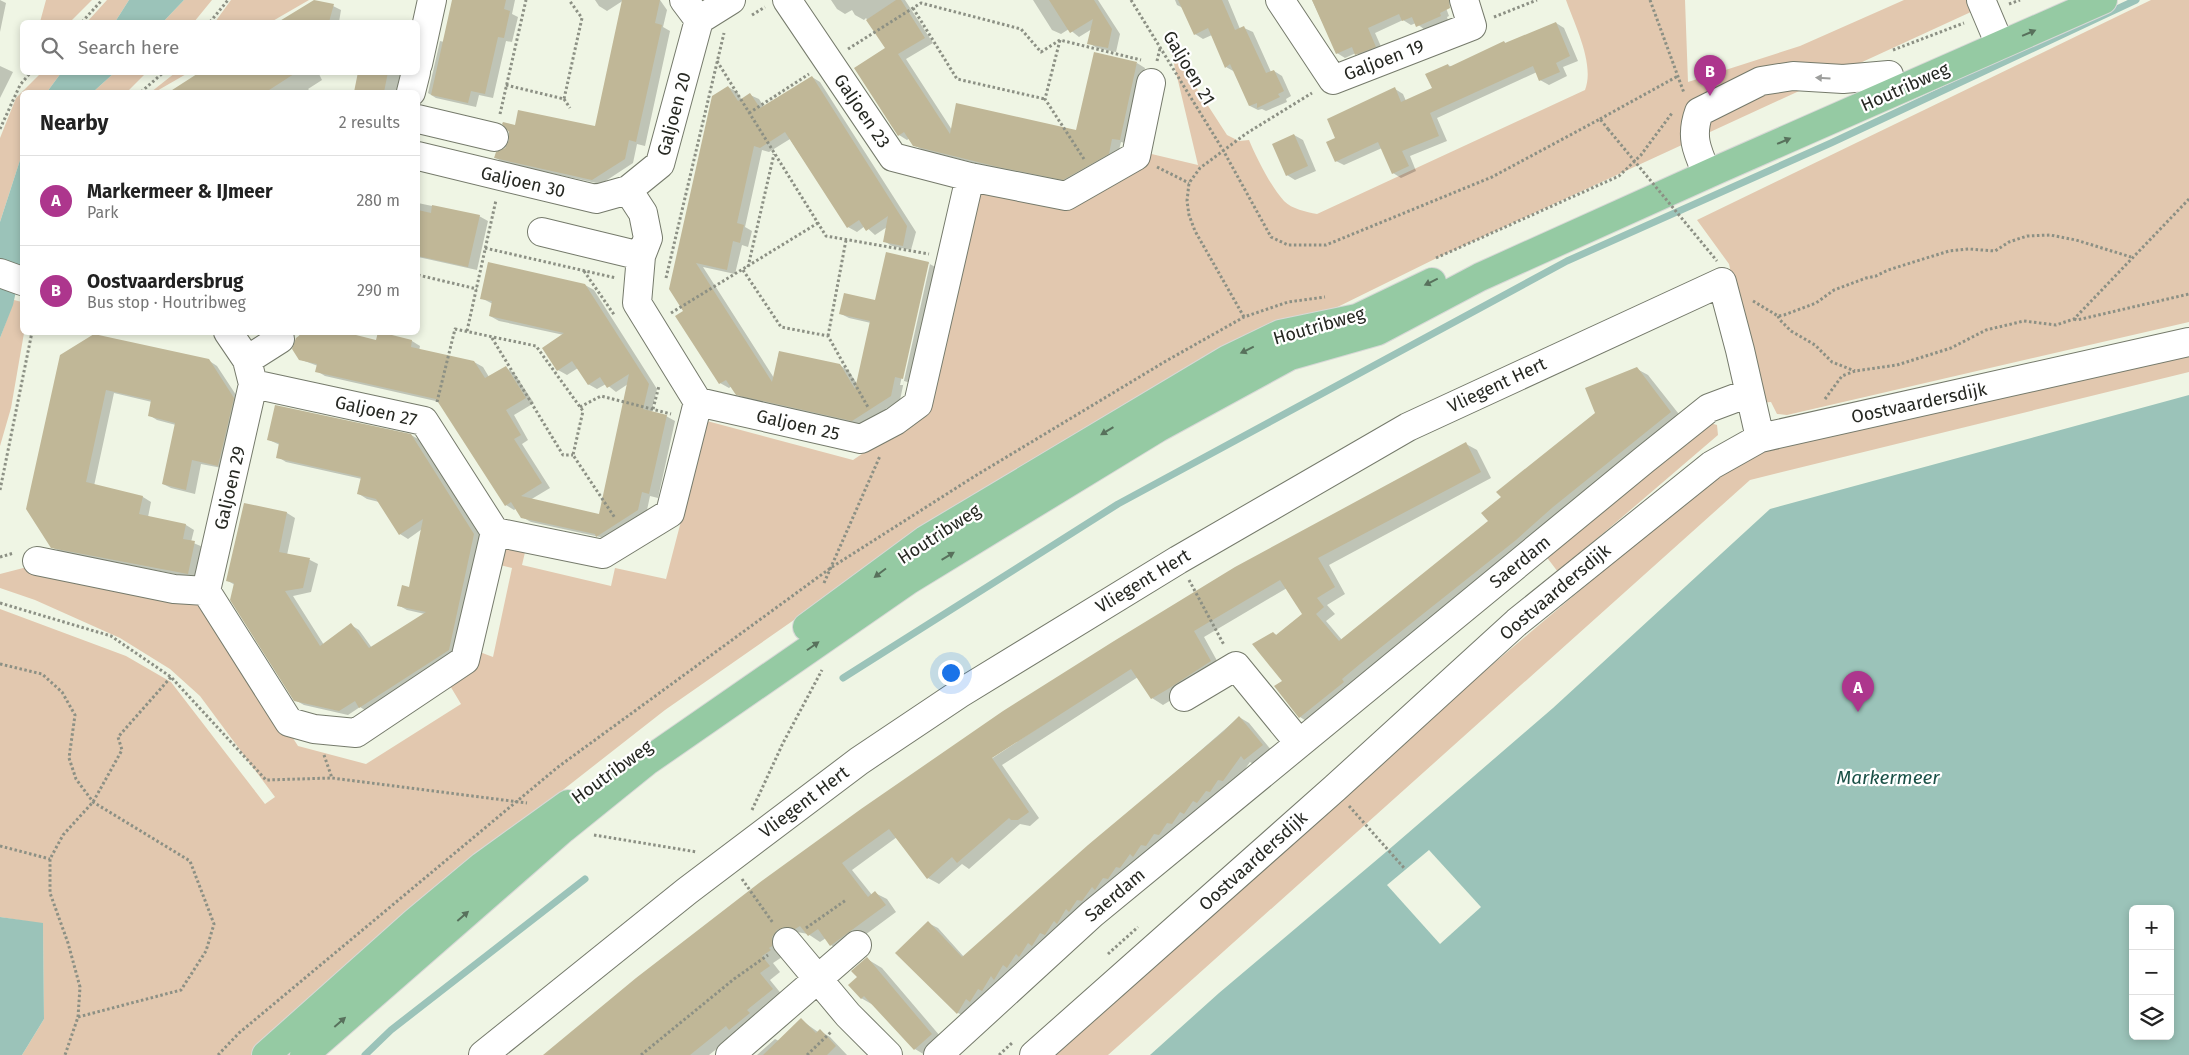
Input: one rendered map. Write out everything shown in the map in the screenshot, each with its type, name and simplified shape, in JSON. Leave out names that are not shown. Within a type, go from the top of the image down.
[{"type":"main road","name":"Houtribweg","points":[[1704,167],[1996,38],[2058,0]]},
{"type":"main road","name":"Houtribweg","points":[[266,1055],[416,921],[474,872],[557,823],[909,580],[1158,428],[1290,356],[1378,331],[1480,277],[1889,76],[2103,0]]},
{"type":"main road","name":"Houtribweg","points":[[304,1055],[557,823]]},
{"type":"street","points":[[420,54],[431,0]]},
{"type":"street","name":"Galjoen 19","points":[[1280,0],[1333,80],[1472,26]]},
{"type":"street","points":[[1464,0],[1472,26]]},
{"type":"street","points":[[1981,0],[1996,38]]},
{"type":"street","name":"Galjoen 23","points":[[778,2],[829,62],[893,157],[970,177],[1066,196],[1136,156]]},
{"type":"street","name":"Galjoen 20","points":[[628,190],[660,164],[689,59],[692,10],[739,9]]},
{"type":"street","points":[[1136,156],[1149,72]]},
{"type":"street","points":[[412,90],[415,75]]},
{"type":"street","name":"Houtribweg","points":[[1704,167],[1694,134],[1698,112],[1761,81],[1793,76],[1843,79],[1889,76]]},
{"type":"street","points":[[420,119],[494,137]]},
{"type":"street","name":"Galjoen 30","points":[[420,157],[596,199],[628,190]]},
{"type":"street","points":[[888,425],[918,404],[970,177]]},
{"type":"street","points":[[37,561],[174,589],[206,591],[289,722],[314,729],[356,733],[465,660],[495,532],[603,554],[629,540],[670,513],[696,411],[637,303],[648,273],[648,238],[643,213],[628,190]]},
{"type":"street","points":[[542,232],[648,273]]},
{"type":"street","points":[[1720,271],[1760,438]]},
{"type":"street","name":"Vliegent Hert","points":[[483,1055],[728,860],[859,761],[959,694],[1178,560],[1408,427],[1720,271]]},
{"type":"street","points":[[0,273],[20,280]]},
{"type":"street","points":[[230,335],[250,372],[280,339],[277,335]]},
{"type":"street","name":"Oostvaardersdijk","points":[[1034,1055],[1335,788],[1517,622],[1712,465],[1760,438],[2189,342]]},
{"type":"street","name":"Galjoen 27","points":[[250,372],[424,421],[495,532]]},
{"type":"street","name":"Galjoen 29","points":[[206,591],[250,372]]},
{"type":"street","name":"Saerdam","points":[[938,1055],[1092,914],[1709,408],[1749,394]]},
{"type":"street","name":"Galjoen 25","points":[[696,411],[861,439],[888,425]]},
{"type":"street","points":[[1184,697],[1236,666],[1299,743]]},
{"type":"street","points":[[787,942],[848,1016],[888,1055]]},
{"type":"street","points":[[730,1055],[817,978],[858,945]]},
{"type":"path","points":[[84,20],[102,0]]},
{"type":"path","points":[[212,20],[228,0]]},
{"type":"path","points":[[494,137],[526,0]]},
{"type":"path","points":[[564,99],[582,18],[569,0]]},
{"type":"path","name":"Galjoen 21","points":[[1131,0],[1223,150],[1271,237],[1288,245],[1326,245],[1492,177],[1678,76]]},
{"type":"path","points":[[1472,26],[1538,0]]},
{"type":"path","points":[[1650,0],[1685,96]]},
{"type":"path","points":[[739,9],[778,2]]},
{"type":"path","points":[[749,113],[921,3],[1021,29],[1041,52],[1060,40]]},
{"type":"path","points":[[913,8],[957,79],[1044,99],[1097,179]]},
{"type":"path","points":[[485,248],[648,273],[717,61],[724,32],[731,28]]},
{"type":"path","points":[[1060,40],[1149,72]]},
{"type":"path","points":[[1044,99],[1060,40]]},
{"type":"path","points":[[689,59],[717,61]]},
{"type":"path","points":[[717,61],[826,236],[951,258]]},
{"type":"path","points":[[0,129],[20,85],[29,75]]},
{"type":"path","points":[[143,90],[161,75]]},
{"type":"path","points":[[1244,317],[1195,231],[1189,215],[1187,201],[1189,183],[1200,168],[1246,133],[1333,80]]},
{"type":"path","points":[[506,85],[564,99],[570,108]]},
{"type":"path","points":[[1600,119],[1720,271],[1778,316],[1791,331],[1814,345],[1832,362],[1855,371]]},
{"type":"path","points":[[747,267],[774,154]]},
{"type":"path","points":[[1136,156],[1189,183]]},
{"type":"path","points":[[467,331],[501,177]]},
{"type":"path","points":[[2074,319],[2131,257],[2189,199]]},
{"type":"path","points":[[653,330],[665,317],[818,223]]},
{"type":"path","points":[[1778,316],[1816,303],[1834,290],[1888,270],[1949,251],[1969,249],[1995,251],[2009,242],[2028,236],[2050,235],[2076,240],[2131,257]]},
{"type":"path","points":[[846,240],[828,336],[888,425]]},
{"type":"path","points":[[743,270],[781,327],[828,336]]},
{"type":"path","points":[[420,276],[476,289]]},
{"type":"path","points":[[1808,428],[1827,395],[1842,376],[1855,371],[1897,365],[1951,348],[1986,330],[2024,321],[2056,324],[2189,294]]},
{"type":"path","points":[[424,421],[436,407],[455,329],[536,346],[583,411],[573,455],[629,540]]},
{"type":"path","points":[[0,490],[31,335]]},
{"type":"path","points":[[491,337],[564,454],[573,455]]},
{"type":"path","points":[[580,407],[601,396],[696,411]]},
{"type":"path","points":[[1178,560],[1236,666]]},
{"type":"path","points":[[0,603],[111,636],[170,677],[266,780],[332,778],[516,801],[543,806],[557,823],[728,860],[787,942]]},
{"type":"path","points":[[0,664],[42,674],[62,692],[75,715],[69,758],[76,779],[93,802],[190,861],[214,924],[206,951],[181,990],[78,1017]]},
{"type":"path","points":[[65,1055],[78,1017],[80,987],[68,943],[50,893],[50,859],[63,835],[93,802],[122,750],[118,737],[170,677]]},
{"type":"path","points":[[1367,828],[1405,869]]},
{"type":"path","points":[[0,846],[50,859]]},
{"type":"path","points":[[641,1055],[734,979],[846,900]]},
{"type":"path","points":[[807,1055],[848,1016]]},
{"type":"shaded area","points":[[46,0],[92,0],[72,20],[41,20]]},
{"type":"shaded area","points":[[107,0],[129,0],[116,20],[89,20]]},
{"type":"shaded area","points":[[184,0],[212,0],[196,20],[165,20]]},
{"type":"shaded area","points":[[231,0],[309,0],[274,20],[216,20]]},
{"type":"shaded area","points":[[1566,0],[1685,0],[1688,82],[1800,46],[1904,0],[1997,0],[1445,254],[1102,423],[936,521],[665,710],[430,894],[257,1055],[22,1055],[44,1019],[43,924],[0,917],[0,609],[126,656],[171,682],[265,804],[275,797],[200,696],[170,669],[120,638],[35,600],[0,588],[0,574],[31,566],[207,605],[298,746],[366,764],[461,704],[449,684],[477,651],[493,657],[512,568],[496,564],[505,550],[517,547],[526,548],[522,565],[611,586],[615,568],[666,579],[707,421],[853,460],[930,408],[976,183],[1065,205],[1143,152],[1198,165],[1170,47],[1227,135],[1239,141],[1249,140],[1269,180],[1284,201],[1295,208],[1317,214],[1585,90],[1588,69],[1586,57]]},
{"type":"shaded area","points":[[2151,0],[2189,0],[2189,322],[1787,415],[1777,414],[1771,402],[1760,403],[1729,264],[1697,220]]},
{"type":"shaded area","points":[[39,75],[60,75],[48,90],[24,90]]},
{"type":"shaded area","points":[[112,75],[144,75],[129,90],[95,90]]},
{"type":"shaded area","points":[[172,75],[185,75],[158,90],[154,90]]},
{"type":"shaded area","points":[[20,94],[20,160],[0,222],[0,138],[16,98]]},
{"type":"shaded area","points":[[14,300],[20,302],[20,335],[24,335],[11,408],[0,446],[0,338]]},
{"type":"shaded area","points":[[2189,352],[2189,372],[1750,480],[1108,1055],[1054,1055],[1428,719],[1696,492],[1734,467],[1771,448]]},
{"type":"shaded area","points":[[1710,423],[1717,425],[1718,435],[1558,572],[1542,551]]},
{"type":"water","points":[[129,0],[184,0],[165,20],[116,20]]},
{"type":"water","points":[[60,75],[112,75],[95,90],[48,90]]},
{"type":"water","points":[[20,160],[20,272],[13,305],[0,338],[0,222]]},
{"type":"water","name":"Markermeer","points":[[2189,395],[2189,1055],[1150,1055],[1219,993],[1553,708],[1770,509]]},
{"type":"water","points":[[0,917],[43,923],[44,1019],[22,1055],[0,1055]]},
{"type":"pier","points":[[1429,850],[1481,907],[1440,944],[1387,885]]},
{"type":"building","points":[[314,0],[334,4],[330,20],[281,20]]},
{"type":"building","points":[[452,0],[506,0],[504,9],[510,11],[504,38],[498,37],[485,94],[471,91],[468,103],[431,95]]},
{"type":"building","points":[[622,0],[660,0],[655,23],[662,25],[636,142],[629,140],[625,159],[592,180],[494,158],[496,152],[505,148],[509,140],[509,132],[502,124],[503,122],[515,125],[518,110],[595,126]]},
{"type":"building","points":[[896,0],[901,0],[925,38],[898,54],[950,134],[956,103],[1076,130],[1094,52],[1137,62],[1120,140],[1112,139],[1109,154],[1063,180],[998,167],[913,146],[904,132],[898,136],[854,68],[885,48],[866,20]]},
{"type":"building","points":[[1049,0],[1094,0],[1112,29],[1108,48],[1087,44],[1093,19],[1070,33]]},
{"type":"building","points":[[1178,0],[1222,0],[1235,30],[1244,26],[1266,73],[1274,70],[1284,91],[1278,94],[1280,97],[1257,108],[1257,103],[1249,106],[1230,64],[1225,68],[1208,28],[1194,35]]},
{"type":"building","points":[[1312,0],[1449,0],[1450,8],[1440,13],[1441,16],[1416,27],[1412,17],[1402,21],[1399,14],[1368,28],[1376,47],[1355,55],[1352,47],[1336,54]]},
{"type":"building","points":[[1556,22],[1570,56],[1556,63],[1560,72],[1539,81],[1533,66],[1430,113],[1439,136],[1402,151],[1409,166],[1392,174],[1378,142],[1335,162],[1326,142],[1335,138],[1327,119],[1395,87],[1401,102],[1432,88],[1425,74],[1448,64],[1449,67],[1504,41],[1505,43]]},
{"type":"building","points":[[195,75],[292,75],[269,90],[172,90]]},
{"type":"building","points":[[357,75],[387,75],[384,90],[354,90]]},
{"type":"building","points":[[812,76],[907,226],[903,246],[883,242],[888,216],[866,231],[859,220],[847,228],[785,132],[760,148],[754,146],[737,223],[744,225],[740,243],[733,241],[727,270],[696,263],[772,382],[779,351],[840,364],[855,389],[870,321],[839,314],[844,293],[875,300],[886,252],[929,262],[903,379],[895,377],[891,396],[852,421],[736,395],[726,380],[719,384],[675,316],[683,311],[669,289],[712,96],[728,86],[738,101],[750,93],[760,108]]},
{"type":"building","points":[[1294,134],[1308,166],[1286,176],[1272,144]]},
{"type":"building","points":[[432,205],[480,215],[468,267],[420,256],[420,210],[431,213]]},
{"type":"building","points":[[488,262],[585,284],[649,384],[643,409],[667,415],[649,494],[642,492],[638,510],[596,537],[595,534],[521,518],[511,502],[505,506],[436,399],[315,372],[317,364],[299,360],[292,349],[296,338],[300,335],[356,335],[376,340],[377,335],[392,335],[412,340],[411,347],[474,361],[485,378],[506,366],[526,398],[506,410],[521,435],[514,439],[542,483],[521,496],[599,514],[629,374],[607,388],[600,377],[588,385],[572,361],[557,371],[542,348],[564,333],[489,316],[492,301],[480,299]]},
{"type":"building","points":[[92,335],[99,335],[209,359],[234,398],[218,466],[192,460],[186,490],[162,484],[175,423],[148,416],[151,400],[106,390],[86,482],[143,496],[139,514],[186,524],[183,539],[195,541],[188,574],[51,548],[26,509],[60,355]]},
{"type":"building","points":[[1637,367],[1671,412],[1553,507],[1516,540],[1360,664],[1342,679],[1344,682],[1299,718],[1274,686],[1282,681],[1252,644],[1273,632],[1276,635],[1302,614],[1280,580],[1194,631],[1211,661],[1168,689],[1151,699],[1131,669],[992,758],[1029,812],[1018,820],[1011,820],[1009,818],[957,863],[952,857],[927,879],[889,829],[842,863],[868,897],[875,891],[886,905],[830,946],[818,929],[808,936],[800,926],[795,929],[785,927],[777,930],[772,937],[772,946],[769,948],[771,950],[762,956],[770,966],[760,973],[773,989],[747,1010],[750,1013],[729,1030],[726,1026],[690,1055],[543,1055],[636,978],[759,883],[861,809],[1003,711],[1235,567],[1466,442],[1481,472],[1318,558],[1335,587],[1317,598],[1324,607],[1316,614],[1339,641],[1488,521],[1481,513],[1501,497],[1496,492],[1595,413],[1585,388]]},
{"type":"building","points":[[275,405],[411,434],[474,534],[449,650],[359,708],[355,701],[339,711],[294,701],[230,600],[234,583],[226,581],[244,503],[287,512],[279,552],[310,558],[303,588],[285,591],[320,646],[351,623],[369,648],[426,612],[397,606],[402,585],[409,587],[423,519],[399,535],[376,499],[357,494],[361,477],[276,458],[279,443],[267,440]]},
{"type":"building","points":[[1239,716],[1263,745],[1244,760],[1241,756],[1223,781],[1218,780],[1210,792],[1206,791],[1197,803],[1193,801],[1184,814],[1180,812],[1172,824],[1167,823],[1159,835],[1154,834],[1146,846],[1141,845],[1133,857],[1130,854],[1120,868],[1116,867],[1108,879],[1103,878],[1095,890],[1092,887],[1082,901],[1077,900],[1069,912],[1066,909],[1057,924],[1054,921],[1045,935],[1040,933],[1032,946],[1028,943],[1019,957],[1016,954],[1007,968],[1003,965],[994,980],[991,976],[982,991],[978,989],[970,1002],[966,999],[957,1014],[895,953],[928,921],[962,957],[1088,845],[1223,732]]},
{"type":"building","points":[[867,957],[932,1034],[914,1050],[864,996],[861,999],[848,985],[857,977],[851,971]]},
{"type":"building","points":[[801,1018],[816,1033],[820,1029],[836,1046],[827,1055],[763,1055]]},
{"type":"waterway","points":[[843,678],[1118,504],[1567,261],[1831,143],[2136,0]]},
{"type":"waterway","points":[[365,1055],[391,1030],[585,879]]},
{"type":"place","name":"Oostvaardersbrug","points":[[1710,96]]},
{"type":"place","name":"Markermeer & IJmeer","points":[[1858,712]]}]
